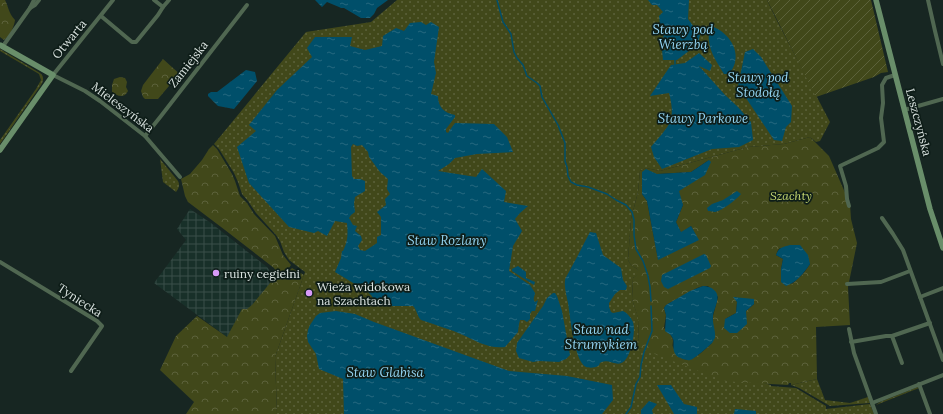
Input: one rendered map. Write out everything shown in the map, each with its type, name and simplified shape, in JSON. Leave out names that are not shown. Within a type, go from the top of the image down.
[{"type":"street","points":[[1,46],[30,8],[34,0]]},
{"type":"street","points":[[30,8],[39,0]]},
{"type":"street","name":"Otwarta","points":[[53,75],[113,0]]},
{"type":"street","points":[[154,0],[163,7],[169,0]]},
{"type":"street","name":"Leszczyńska","points":[[876,0],[933,220],[943,248]]},
{"type":"street","points":[[928,0],[943,64]]},
{"type":"street","name":"Zamiejska","points":[[146,136],[247,5]]},
{"type":"street","name":"Otwarta","points":[[101,16],[132,42],[136,42],[163,7]]},
{"type":"street","name":"Mieleszyńska","points":[[1,46],[85,91],[100,101],[146,136],[180,177]]},
{"type":"street","points":[[0,150],[53,75]]},
{"type":"street","points":[[849,206],[846,186],[840,166],[878,148],[884,142],[881,118],[882,85],[886,78],[895,75]]},
{"type":"street","points":[[904,110],[943,99]]},
{"type":"street","points":[[882,218],[903,250],[943,360]]},
{"type":"street","name":"Tyniecka","points":[[0,262],[97,321],[102,326],[71,371]]},
{"type":"street","points":[[847,284],[881,282],[910,271]]},
{"type":"street","points":[[920,297],[943,288]]},
{"type":"street","points":[[851,342],[892,336],[930,323]]},
{"type":"street","points":[[849,330],[851,342],[876,414]]},
{"type":"street","points":[[892,336],[902,363]]},
{"type":"street","points":[[872,403],[943,375]]},
{"type":"street","points":[[919,384],[930,414]]},
{"type":"shaded area","name":"ruiny cegielni","points":[[190,209],[211,223],[267,267],[275,278],[227,337],[154,283],[186,240],[177,229]]},
{"type":"green space","points":[[0,0],[5,0],[15,20],[14,26],[4,40],[0,37]]},
{"type":"green space","points":[[397,0],[767,0],[830,122],[820,141],[816,142],[810,137],[784,144],[748,147],[660,171],[646,168],[640,171],[638,192],[631,219],[628,260],[637,269],[639,274],[633,278],[632,299],[638,317],[639,348],[771,386],[796,388],[826,406],[826,409],[870,404],[874,414],[277,414],[275,357],[305,272],[289,260],[276,235],[256,213],[242,194],[234,173],[219,149],[214,144],[306,32],[371,22]]},
{"type":"green space","points":[[767,0],[871,0],[888,72],[881,73],[874,77],[816,97]]},
{"type":"green space","points":[[0,49],[40,73],[43,82],[0,144],[0,140],[41,80],[39,74],[0,51]]},
{"type":"green space","points":[[163,59],[183,77],[182,80],[175,86],[173,84],[169,86],[158,99],[145,99],[141,91],[143,85]]},
{"type":"green space","points":[[120,77],[125,78],[128,91],[125,95],[118,96],[112,92],[112,85],[114,79]]},
{"type":"green space","name":"Szachty","points":[[810,137],[829,156],[850,204],[851,219],[857,243],[848,287],[850,325],[816,327],[817,379],[791,385],[791,383],[788,385],[722,380],[639,348],[638,318],[632,299],[633,278],[638,274],[637,269],[628,260],[631,219],[638,192],[640,171],[646,168],[660,171],[748,147],[784,144]],"holes":[[[709,160],[691,183],[678,191],[683,205],[676,222],[681,233],[691,226],[698,240],[658,259],[647,201],[642,194],[642,184],[657,174],[691,172]],[[780,248],[810,264],[803,274],[792,284],[781,269],[783,259],[776,255]],[[708,286],[718,297],[713,316],[712,343],[696,356],[687,360],[683,359],[675,350],[672,337],[664,328],[666,315],[664,308],[666,305],[697,288]],[[734,297],[754,304],[746,311],[725,319],[736,313],[737,302]]]},
{"type":"green space","points":[[213,145],[232,174],[240,196],[247,203],[254,214],[275,236],[283,255],[291,265],[283,273],[277,273],[274,268],[188,202],[181,179],[190,174]]},
{"type":"green space","points":[[160,159],[178,181],[179,186],[176,192],[163,182]]},
{"type":"green space","points":[[292,268],[304,275],[275,357],[277,414],[186,414],[194,402],[160,370],[176,336],[197,316],[227,337],[242,309],[247,309],[252,305],[275,277],[280,278],[284,276]]},
{"type":"green space","points":[[817,379],[825,400],[850,403],[868,397],[870,403],[830,406],[791,385]]},
{"type":"green space","points":[[918,387],[919,388],[876,405],[880,402]]},
{"type":"water","points":[[315,0],[388,0],[377,8],[370,18],[361,18],[344,8],[327,2],[322,7]]},
{"type":"water","name":"Stawy pod Wierzbą","points":[[648,0],[689,0],[688,19],[700,35],[698,44],[677,60],[663,60],[662,50],[670,49],[669,42],[663,37],[667,28],[660,24],[659,16],[663,12],[657,5],[652,5]]},
{"type":"water","name":"Staw Rozlany","points":[[421,22],[426,25],[431,22],[439,27],[434,62],[436,73],[431,94],[438,96],[442,109],[455,115],[446,129],[446,132],[448,133],[455,123],[494,124],[507,137],[513,152],[477,154],[455,158],[438,171],[476,177],[482,169],[506,191],[504,202],[528,206],[515,219],[522,231],[513,246],[509,271],[530,285],[535,293],[534,301],[535,302],[538,300],[535,311],[532,311],[530,314],[530,319],[527,322],[520,320],[518,332],[505,347],[494,347],[483,344],[453,331],[421,320],[413,306],[392,306],[379,303],[375,301],[368,292],[335,272],[347,241],[347,223],[335,221],[327,236],[318,231],[314,233],[289,227],[249,183],[237,147],[256,131],[249,125],[277,90],[312,57],[307,48],[315,37],[352,37],[350,46],[365,50],[382,46],[383,36],[396,28],[404,31],[410,23]],"holes":[[[353,144],[357,146],[362,145],[380,172],[388,179],[387,189],[390,194],[385,199],[386,205],[377,212],[381,217],[381,235],[377,237],[377,243],[365,251],[360,250],[358,246],[362,240],[361,236],[355,231],[357,226],[353,225],[349,218],[355,212],[355,197],[365,191],[365,181],[354,179],[352,176],[351,147]]]},
{"type":"water","name":"Stawy pod Stodołą","points":[[710,25],[726,35],[735,51],[735,63],[729,74],[724,74],[711,50],[709,39]]},
{"type":"water","name":"Stawy pod Stodołą","points":[[753,49],[761,57],[792,106],[791,122],[786,127],[782,141],[774,140],[738,86],[745,52]]},
{"type":"water","name":"Stawy Parkowe","points":[[699,53],[712,65],[710,71],[699,66],[751,122],[753,140],[739,147],[712,149],[662,169],[654,157],[651,147],[670,122],[672,112],[671,102],[669,93],[650,96],[671,65],[685,63]]},
{"type":"water","points":[[246,70],[255,72],[257,81],[234,109],[218,106],[208,96],[211,92],[217,92]]},
{"type":"water","name":"Stawy Parkowe","points":[[709,160],[711,162],[705,175],[679,191],[683,205],[676,222],[681,232],[691,226],[699,240],[658,260],[647,201],[642,194],[642,172],[646,169],[657,174],[691,172]]},
{"type":"water","points":[[737,191],[741,194],[722,209],[715,212],[708,211],[707,208],[712,204],[723,200]]},
{"type":"water","name":"Staw nad Strumykiem","points":[[590,232],[596,233],[603,255],[621,268],[623,280],[627,286],[626,290],[620,290],[615,294],[609,303],[609,307],[613,313],[623,311],[627,314],[633,322],[634,331],[630,350],[623,362],[618,364],[605,361],[600,363],[597,367],[590,368],[586,367],[582,363],[578,356],[571,327],[565,280]]},
{"type":"water","points":[[790,245],[800,245],[808,255],[810,264],[800,277],[786,286],[781,282],[783,259],[776,255],[780,249]]},
{"type":"water","points":[[704,254],[706,255],[711,266],[710,268],[668,289],[664,287],[661,281],[662,275]]},
{"type":"water","points":[[518,266],[526,272],[526,278],[535,282],[534,285],[512,271],[512,269]]},
{"type":"water","points":[[703,286],[712,288],[717,295],[713,319],[715,338],[712,343],[692,359],[686,360],[678,357],[674,352],[673,339],[671,335],[665,331],[666,315],[664,308],[666,305],[690,291]]},
{"type":"water","points":[[553,293],[557,296],[562,311],[570,355],[566,359],[559,362],[533,362],[519,358],[516,351],[517,343],[547,298]]},
{"type":"water","points":[[733,297],[754,299],[754,304],[746,311],[747,324],[737,333],[730,333],[724,328],[725,319],[736,313],[737,302]]},
{"type":"water","name":"Staw Glabisa","points":[[336,311],[355,314],[509,371],[567,376],[612,385],[613,400],[602,414],[344,414],[343,379],[319,369],[316,354],[308,342],[307,336],[310,325],[316,316],[320,313]]},
{"type":"water","points":[[657,385],[671,385],[684,404],[697,407],[697,414],[674,414]]},
{"type":"water","points":[[649,401],[657,404],[652,410],[653,414],[641,414],[641,410]]},
{"type":"water","points":[[735,409],[756,411],[756,414],[734,414]]},
{"type":"waterway","points":[[497,0],[503,22],[511,34],[514,52],[523,65],[527,76],[540,86],[542,97],[558,125],[565,143],[565,161],[568,176],[571,182],[607,194],[626,205],[632,212],[636,249],[643,261],[648,276],[651,301]]},
{"type":"waterway","points":[[626,414],[631,407],[636,384],[640,377],[644,352],[652,331],[651,306]]},
{"type":"place","name":"ruiny cegielni","points":[[216,273]]},
{"type":"place","name":"Wieża widokowa na Szachtach","points":[[309,293]]}]
